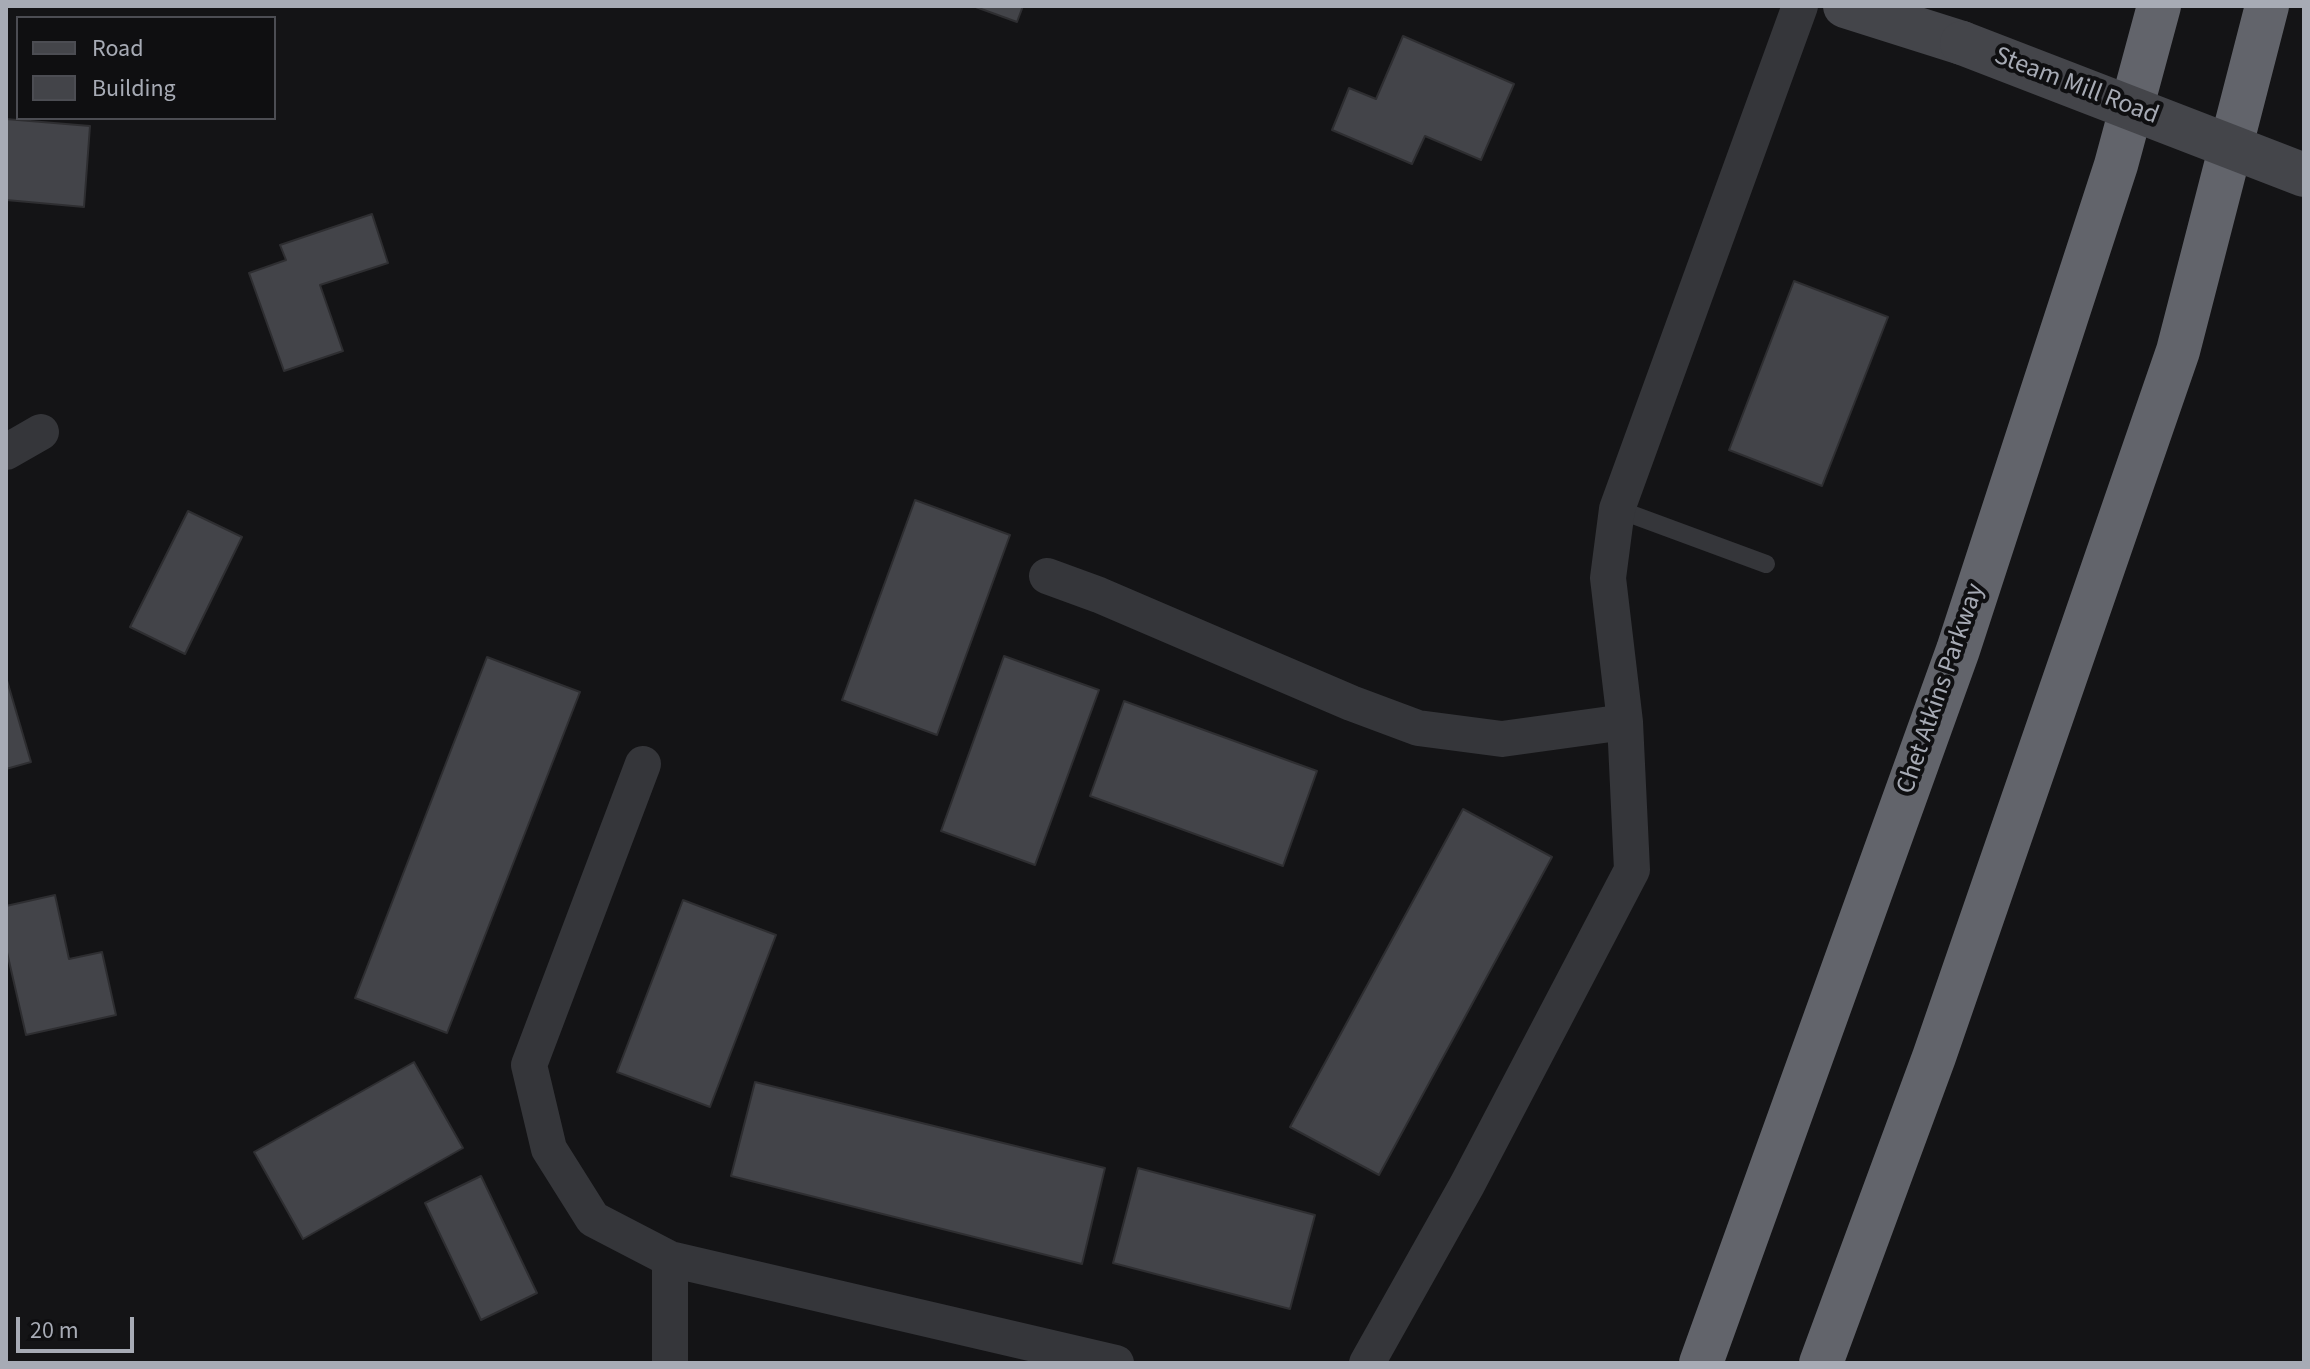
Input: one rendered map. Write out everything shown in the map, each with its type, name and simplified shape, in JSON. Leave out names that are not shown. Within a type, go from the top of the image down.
[{"type":"highway","name":"Chet Atkins Parkway","points":[[1701,1363],[1958,650],[2116,165],[2159,6]]},
{"type":"highway","points":[[1821,1363],[1934,1057],[2178,351],[2267,6]]},
{"type":"highway","points":[[1831,1363],[1878,1206]]},
{"type":"highway","points":[[1677,1363],[1744,1241]]},
{"type":"street","points":[[1367,1363],[1467,1185],[1632,870],[1625,722],[1608,578],[1617,509],[1800,6]]},
{"type":"street","name":"Steam Mill Road","points":[[1845,6],[1962,43],[2304,175]]},
{"type":"street","points":[[6,452],[41,432]]},
{"type":"street","points":[[1047,576],[1418,728],[1502,739],[1625,722]]},
{"type":"street","points":[[643,764],[529,1065],[549,1149],[593,1219],[670,1259],[1116,1363]]},
{"type":"street","points":[[670,1259],[670,1363]]},
{"type":"lane","points":[[1617,509],[1766,564]]},
{"type":"building","points":[[973,6],[1023,6],[1017,22]]},
{"type":"building","points":[[1403,36],[1514,84],[1481,160],[1425,136],[1412,164],[1332,130],[1349,88],[1376,99]]},
{"type":"building","points":[[6,119],[90,126],[84,207],[6,200]]},
{"type":"building","points":[[372,214],[388,263],[320,285],[343,351],[284,371],[249,273],[286,260],[280,245]]},
{"type":"building","points":[[1794,281],[1888,317],[1822,486],[1729,450]]},
{"type":"building","points":[[915,500],[1010,535],[937,735],[842,700]]},
{"type":"building","points":[[188,511],[242,537],[185,654],[130,627]]},
{"type":"building","points":[[1004,656],[1099,690],[1035,865],[941,831]]},
{"type":"building","points":[[487,657],[580,692],[447,1033],[355,998]]},
{"type":"building","points":[[6,677],[31,762],[6,769]]},
{"type":"building","points":[[1124,701],[1317,771],[1283,866],[1090,796]]},
{"type":"building","points":[[1463,809],[1552,857],[1379,1175],[1290,1127]]},
{"type":"building","points":[[55,895],[69,959],[102,952],[116,1015],[26,1035],[6,948],[6,906]]},
{"type":"building","points":[[683,900],[776,935],[710,1107],[617,1072]]},
{"type":"building","points":[[414,1062],[463,1148],[303,1239],[254,1152]]},
{"type":"building","points":[[755,1082],[1105,1168],[1082,1264],[731,1176]]},
{"type":"building","points":[[1138,1168],[1315,1215],[1290,1309],[1113,1263]]},
{"type":"building","points":[[481,1176],[537,1293],[481,1320],[425,1203]]}]
